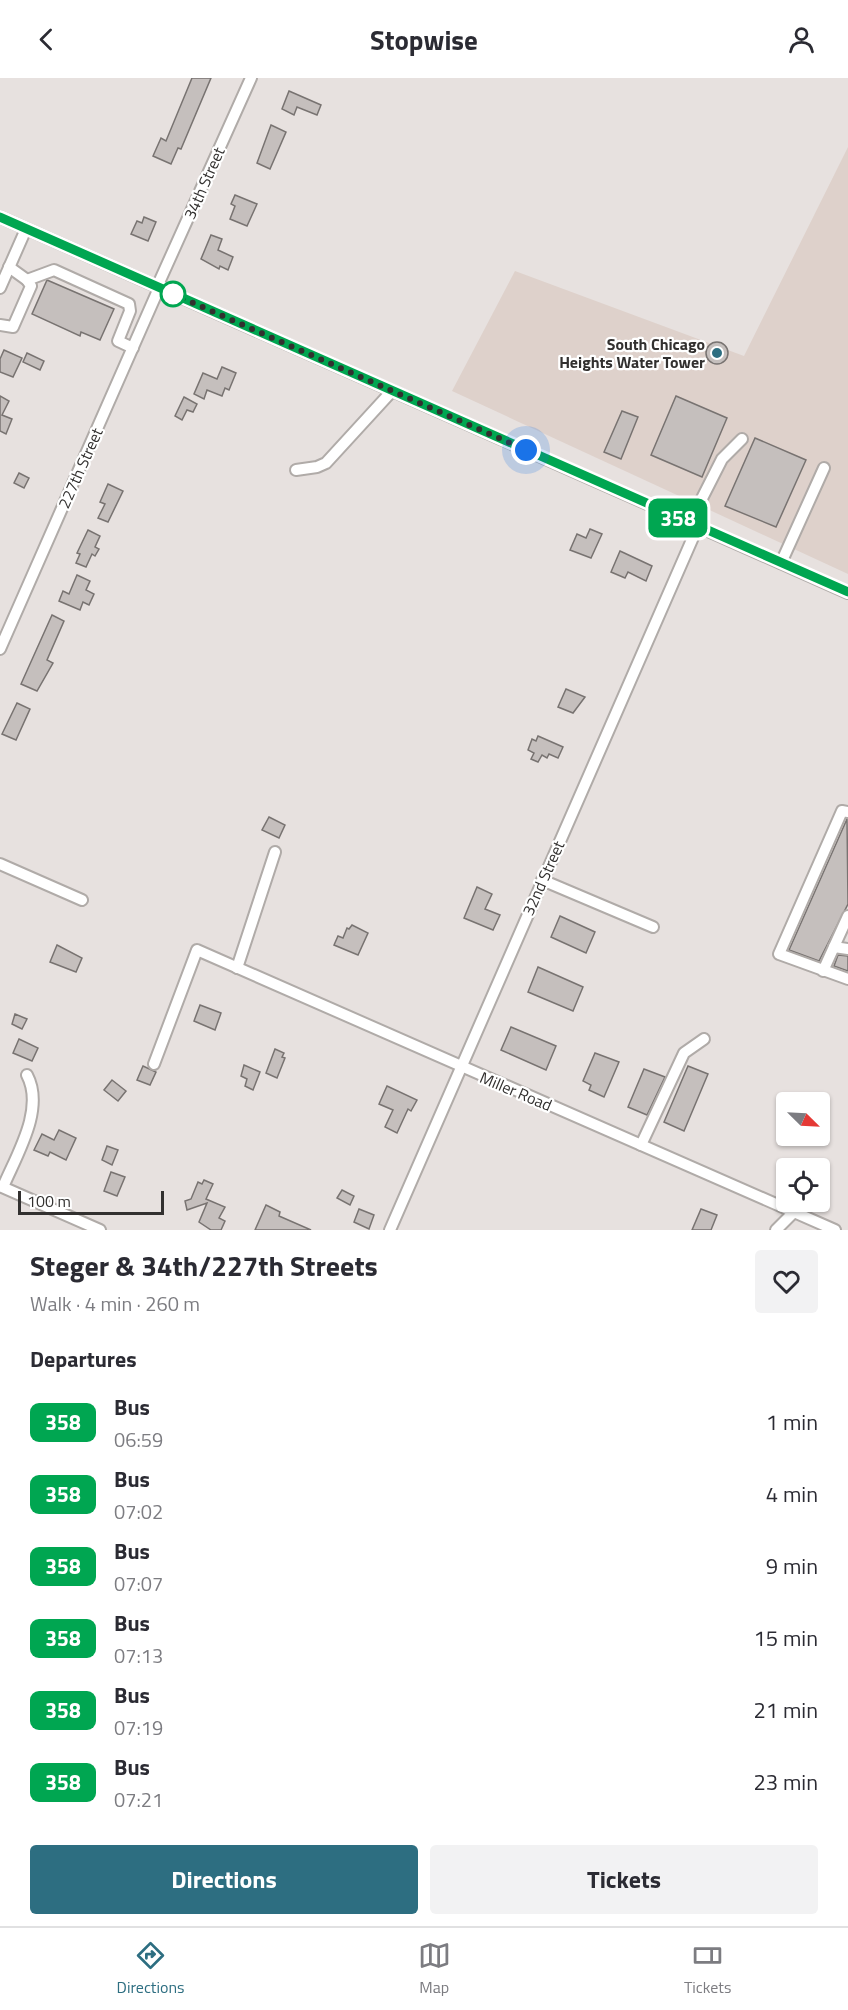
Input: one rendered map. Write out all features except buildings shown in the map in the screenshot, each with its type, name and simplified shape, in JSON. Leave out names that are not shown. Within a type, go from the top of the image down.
[{"type":"street","name":"34th Street","points":[[158,287],[251,78]]},
{"type":"street","points":[[0,217],[848,592]]},
{"type":"street","points":[[0,288],[26,229]]},
{"type":"street","points":[[0,325],[13,327],[31,285],[9,267]]},
{"type":"street","points":[[27,280],[54,270],[129,304],[130,311],[118,341],[133,348]]},
{"type":"street","name":"227th Street","points":[[0,649],[158,287]]},
{"type":"street","points":[[296,470],[326,463],[392,391]]},
{"type":"street","name":"32nd Street","points":[[390,1230],[722,459],[742,439]]},
{"type":"street","points":[[781,563],[824,468]]},
{"type":"street","points":[[848,812],[842,811],[779,954],[848,979]]},
{"type":"street","points":[[237,968],[275,852]]},
{"type":"street","points":[[0,864],[82,900]]},
{"type":"street","points":[[542,880],[653,927]]},
{"type":"street","points":[[823,971],[848,916]]},
{"type":"street","points":[[834,947],[848,949]]},
{"type":"street","name":"Miller Road","points":[[154,1064],[197,950],[776,1204]]},
{"type":"street","points":[[641,1145],[684,1053],[704,1039]]},
{"type":"street","points":[[27,1075],[34,1088],[33,1107],[2,1187],[100,1230]]},
{"type":"street","points":[[776,1230],[794,1212]]},
{"type":"street","name":"Miller Road","points":[[794,1212],[835,1230]]},
{"type":"shaded area","points":[[848,147],[848,574],[452,391],[515,271],[744,356]]},
{"type":"bus line","name":"358","points":[[0,217],[848,592]]},
{"type":"place","name":"South Chicago Heights Water Tower","points":[[717,353]]},
{"type":"route","points":[[173,294],[526,450]]}]
